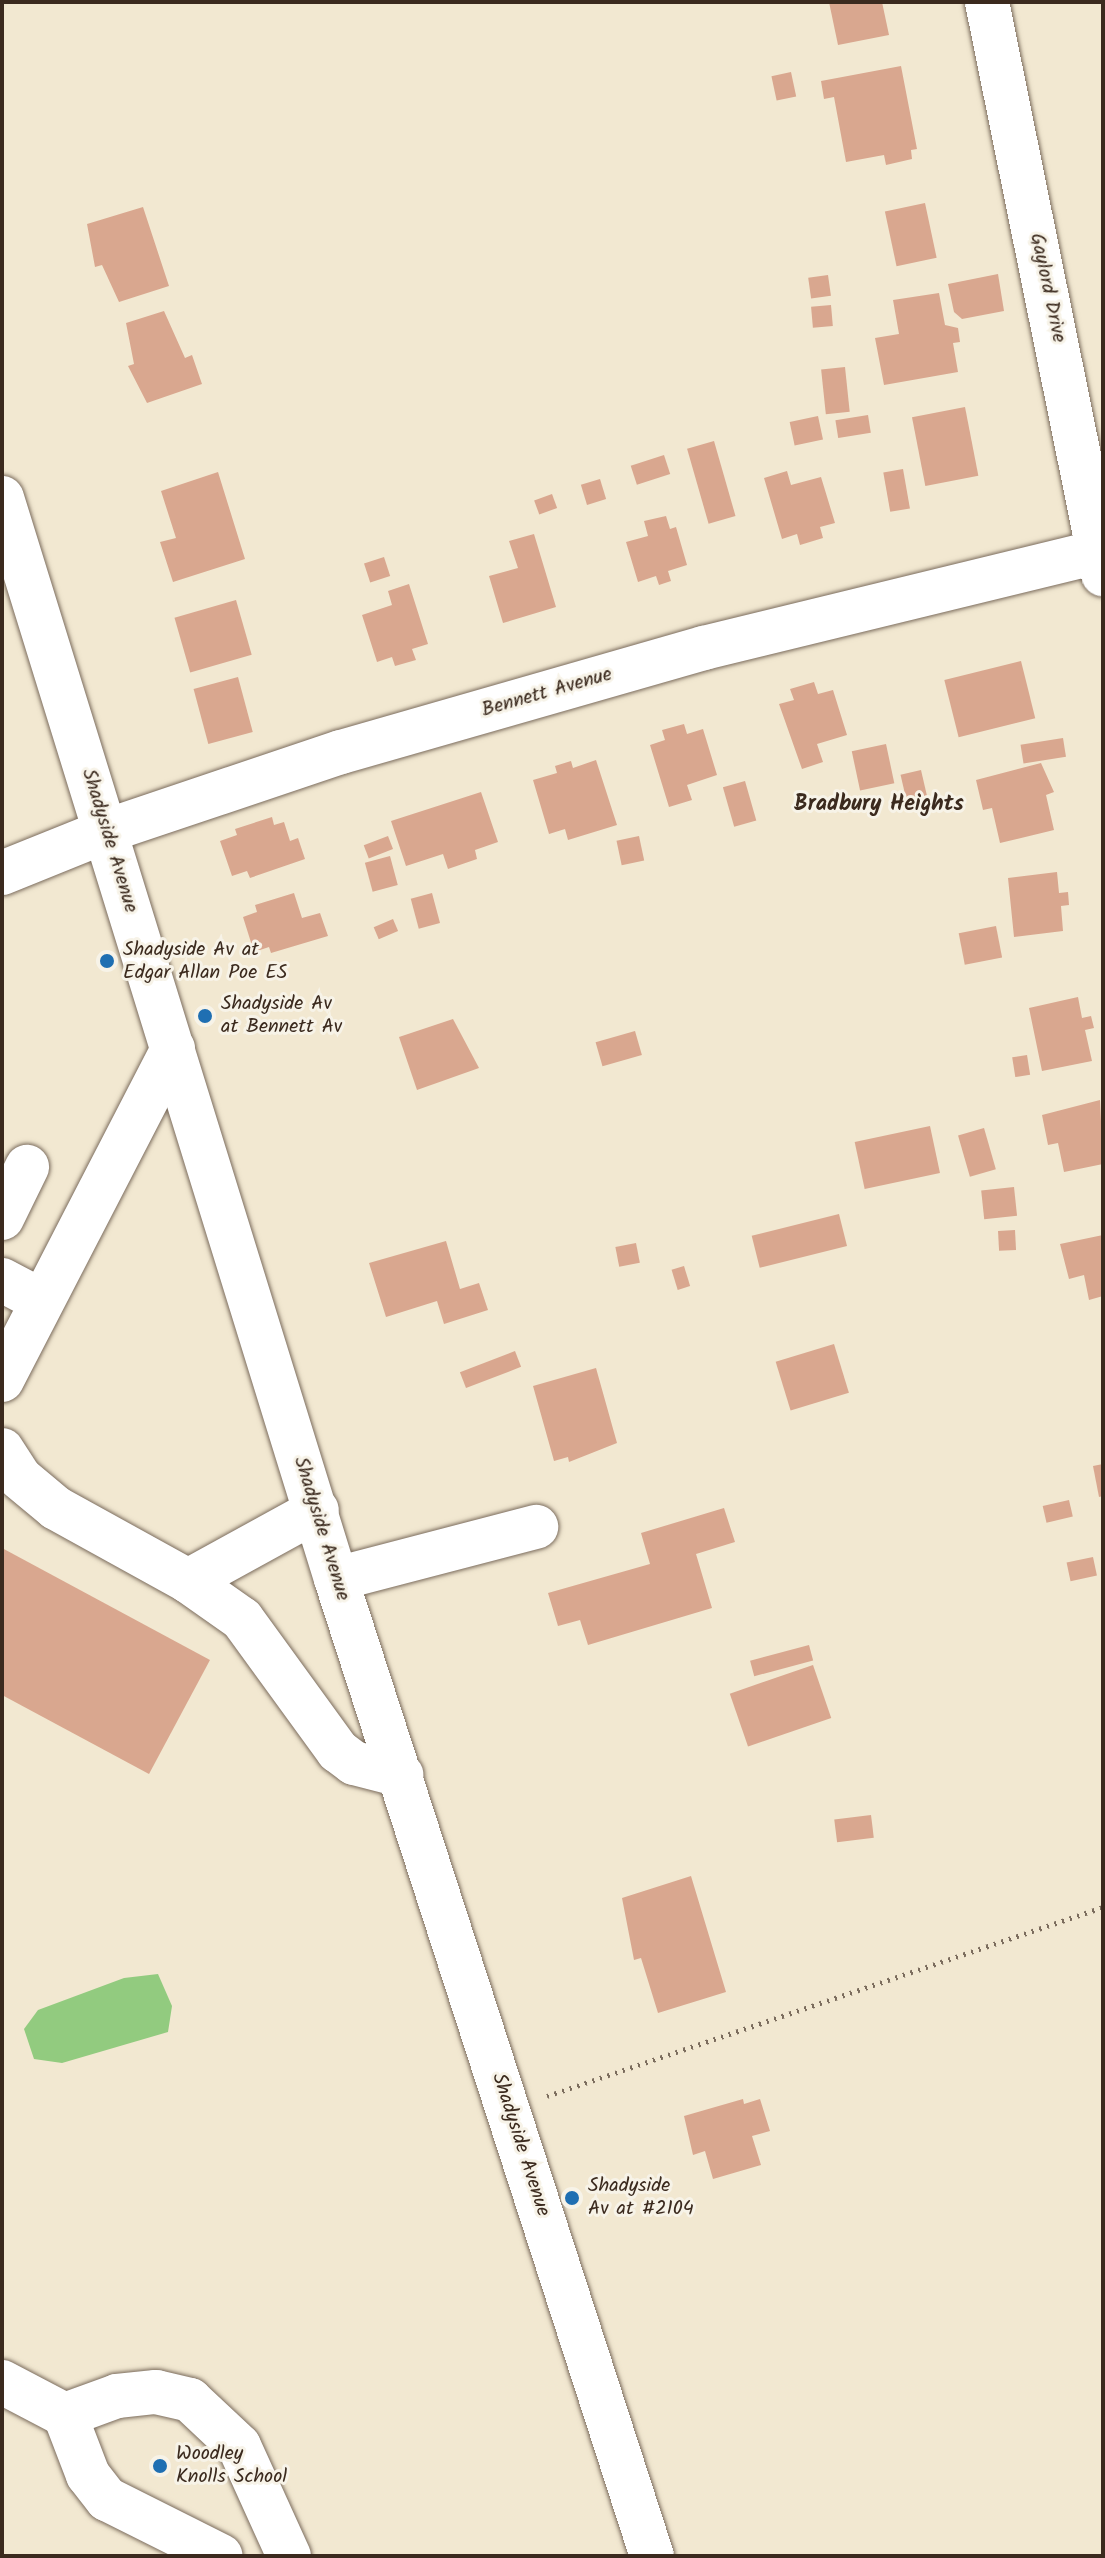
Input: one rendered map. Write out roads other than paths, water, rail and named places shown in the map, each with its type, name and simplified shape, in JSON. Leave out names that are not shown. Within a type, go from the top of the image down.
[{"type":"street","name":"Gaylord Drive","points":[[987,2],[1102,559]]},
{"type":"street","name":"Shadyside Avenue","points":[[2,498],[336,1579],[652,2556]]},
{"type":"street","name":"Bennett Avenue","points":[[2,873],[106,831],[341,752],[572,685],[1102,559]]},
{"type":"street","points":[[2,1380],[173,1048]]},
{"type":"street","points":[[2,1218],[27,1167]]},
{"type":"street","points":[[2,1280],[42,1301]]},
{"type":"street","points":[[2,1450],[20,1478],[56,1508],[188,1581],[242,1619],[338,1751],[364,1766],[401,1775]]},
{"type":"street","points":[[188,1581],[317,1510]]},
{"type":"street","points":[[336,1579],[536,1527]]},
{"type":"street","points":[[2,2382],[65,2415],[88,2475],[107,2499],[221,2556]]},
{"type":"street","points":[[65,2415],[117,2396],[156,2392],[190,2400],[222,2425],[239,2446],[289,2556]]},
{"type":"place","name":"Shadyside Av at Edgar Allan Poe ES","points":[[107,961]]},
{"type":"place","name":"Shadyside Av at Bennett Av","points":[[205,1016]]},
{"type":"place","name":"Shadyside Av at #2104","points":[[572,2198]]},
{"type":"place","name":"Woodley Knolls School","points":[[160,2466]]},
{"type":"district","name":"Bradbury Heights","points":[[879,805]]}]
